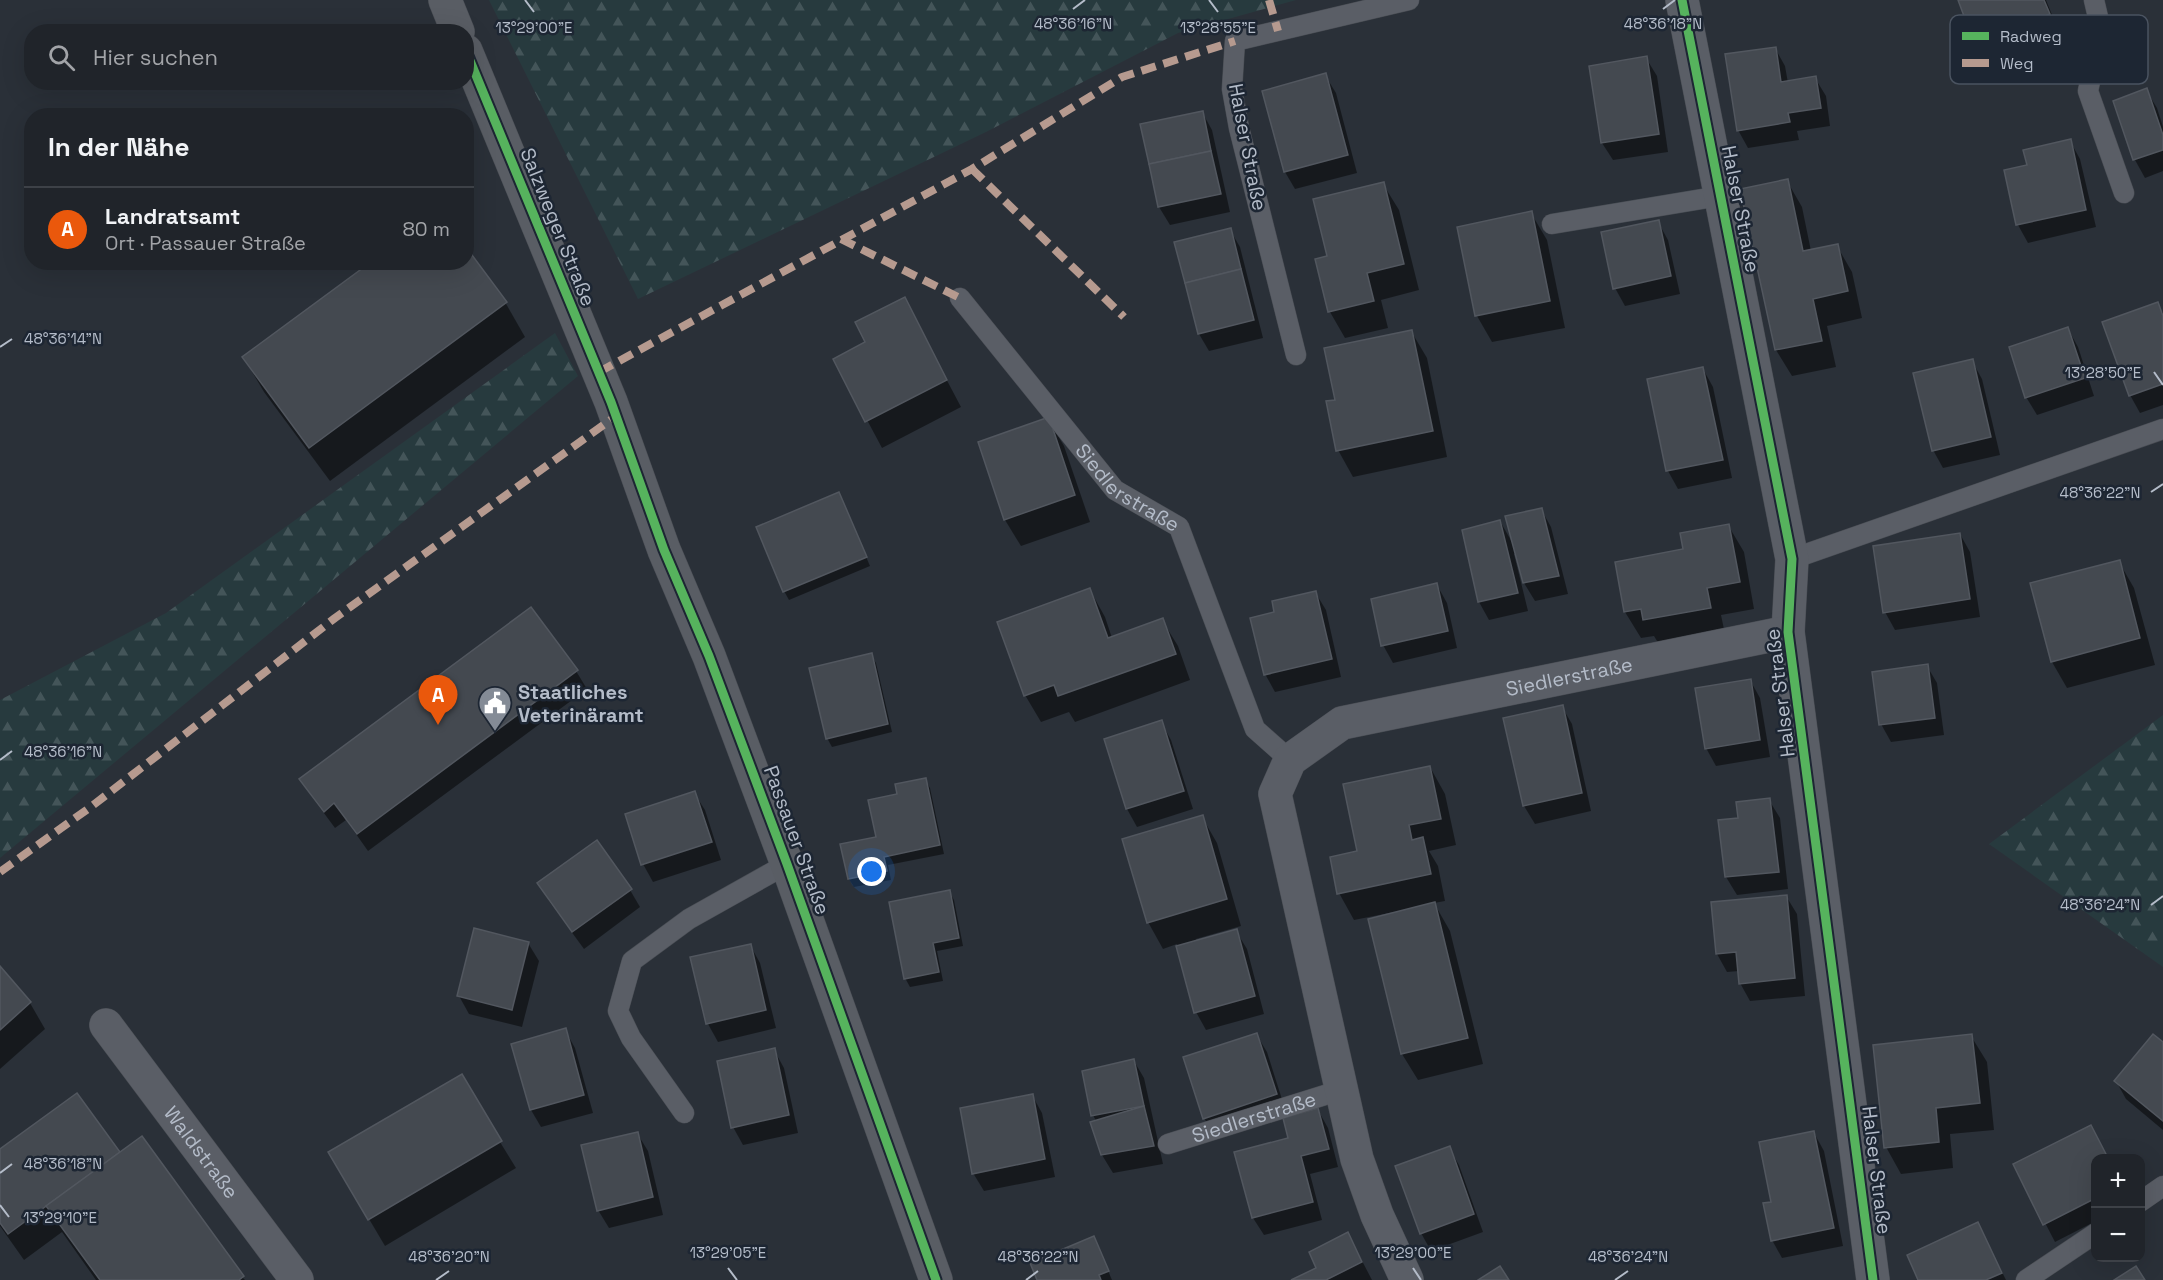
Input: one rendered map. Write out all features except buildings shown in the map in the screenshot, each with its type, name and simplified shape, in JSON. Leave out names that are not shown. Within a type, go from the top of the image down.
[{"type":"street","points":[[446,0],[455,24]]},
{"type":"street","name":"Halser Straße","points":[[1682,0],[1792,559],[1788,632],[1873,1280]]},
{"type":"street","name":"Salzweger Straße","points":[[474,70],[616,416]]},
{"type":"street","name":"Passauer Straße","points":[[616,416],[664,550],[709,656],[787,864],[936,1280]]},
{"type":"street","name":"Siedlerstraße","points":[[1407,1280],[1377,1215],[1357,1159],[1341,1090],[1275,794],[1290,760],[1342,723],[1788,632]]},
{"type":"street","name":"Waldstraße","points":[[106,1025],[297,1280]]},
{"type":"lane","name":"Halser Straße","points":[[1296,355],[1239,128],[1232,89],[1235,41],[1409,0]]},
{"type":"lane","points":[[2094,0],[2098,15]]},
{"type":"lane","points":[[2089,84],[2088,91],[2124,193]]},
{"type":"lane","name":"Halser Straße","points":[[1552,224],[1720,196]]},
{"type":"lane","name":"Siedlerstraße","points":[[960,298],[1115,490],[1179,527],[1255,729],[1290,760]]},
{"type":"lane","points":[[1792,559],[2163,429]]},
{"type":"lane","points":[[684,1113],[631,1038],[618,1011],[632,962],[689,919],[787,864]]},
{"type":"lane","name":"Siedlerstraße","points":[[1168,1144],[1341,1090]]},
{"type":"lane","points":[[2145,1199],[2163,1186]]},
{"type":"lane","points":[[2026,1280],[2091,1236]]},
{"type":"green space","points":[[489,0],[1296,0],[1178,33],[986,132],[638,299]]},
{"type":"green space","points":[[555,333],[578,376],[0,858],[0,700],[166,613]]},
{"type":"green space","points":[[2163,715],[2163,967],[1989,844]]},
{"type":"marked path","points":[[1269,0],[1278,31]]},
{"type":"marked path","points":[[599,372],[972,169],[1122,77],[1235,41]]},
{"type":"marked path","points":[[972,169],[1124,317]]},
{"type":"marked path","points":[[841,239],[960,298]]},
{"type":"marked path","points":[[0,872],[92,806],[335,618],[616,416]]},
{"type":"cycle path","points":[[1682,0],[1792,559],[1788,632],[1873,1280]]},
{"type":"cycle path","points":[[474,70],[611,402],[664,550],[709,656],[787,864],[936,1280]]},
{"type":"place","name":"Landratsamt","points":[[438,725]]},
{"type":"place","name":"Staatliches Veterinäramt","points":[[495,732]]}]
